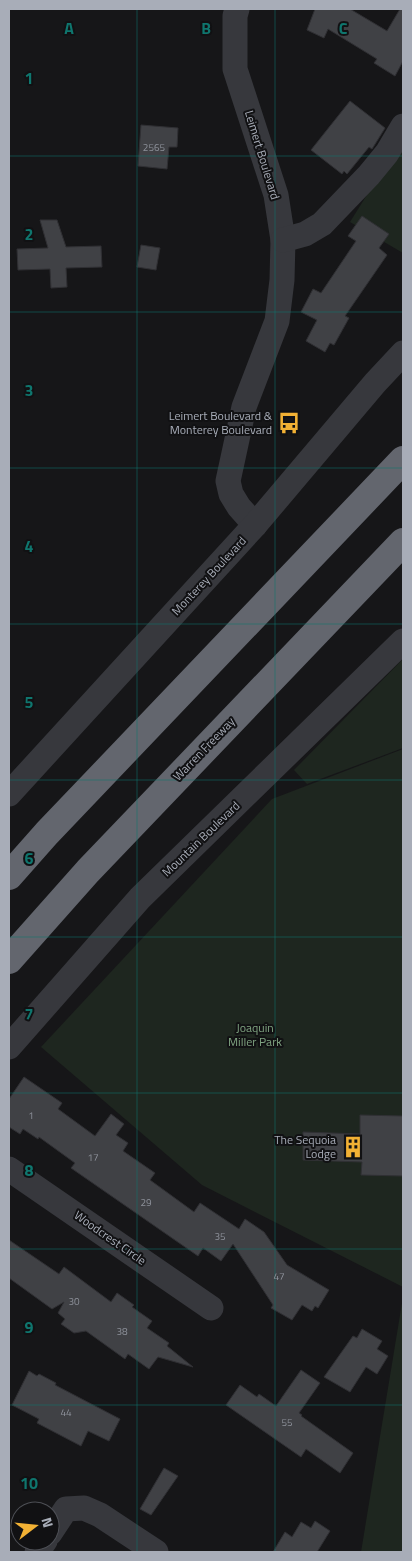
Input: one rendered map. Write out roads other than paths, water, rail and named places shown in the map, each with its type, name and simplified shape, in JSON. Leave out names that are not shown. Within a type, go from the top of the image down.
[{"type":"highway","points":[[9,876],[46,834],[403,460]]},
{"type":"highway","name":"Warren Freeway","points":[[9,960],[88,872],[403,542]]},
{"type":"street","name":"Leimert Boulevard","points":[[237,9],[235,16],[235,70],[276,195],[283,240],[282,280],[277,321],[244,407],[228,481],[231,494],[239,507],[255,525]]},
{"type":"street","points":[[283,240],[305,234],[322,224],[369,175],[387,153],[403,126]]},
{"type":"street","name":"Monterey Boulevard","points":[[9,794],[255,525],[375,383],[403,353]]},
{"type":"street","name":"Mountain Boulevard","points":[[9,1047],[140,898],[403,641]]},
{"type":"street","name":"Woodcrest Circle","points":[[9,1169],[211,1308]]},
{"type":"street","points":[[60,1518],[66,1509],[84,1508],[100,1515],[156,1552]]},
{"type":"place","name":"Leimert Boulevard & Monterey Boulevard","points":[[289,423]]},
{"type":"place","name":"The Sequoia Lodge","points":[[353,1147]]},
{"type":"park label","name":"Joaquin Miller Park","points":[[255,1035]]}]
